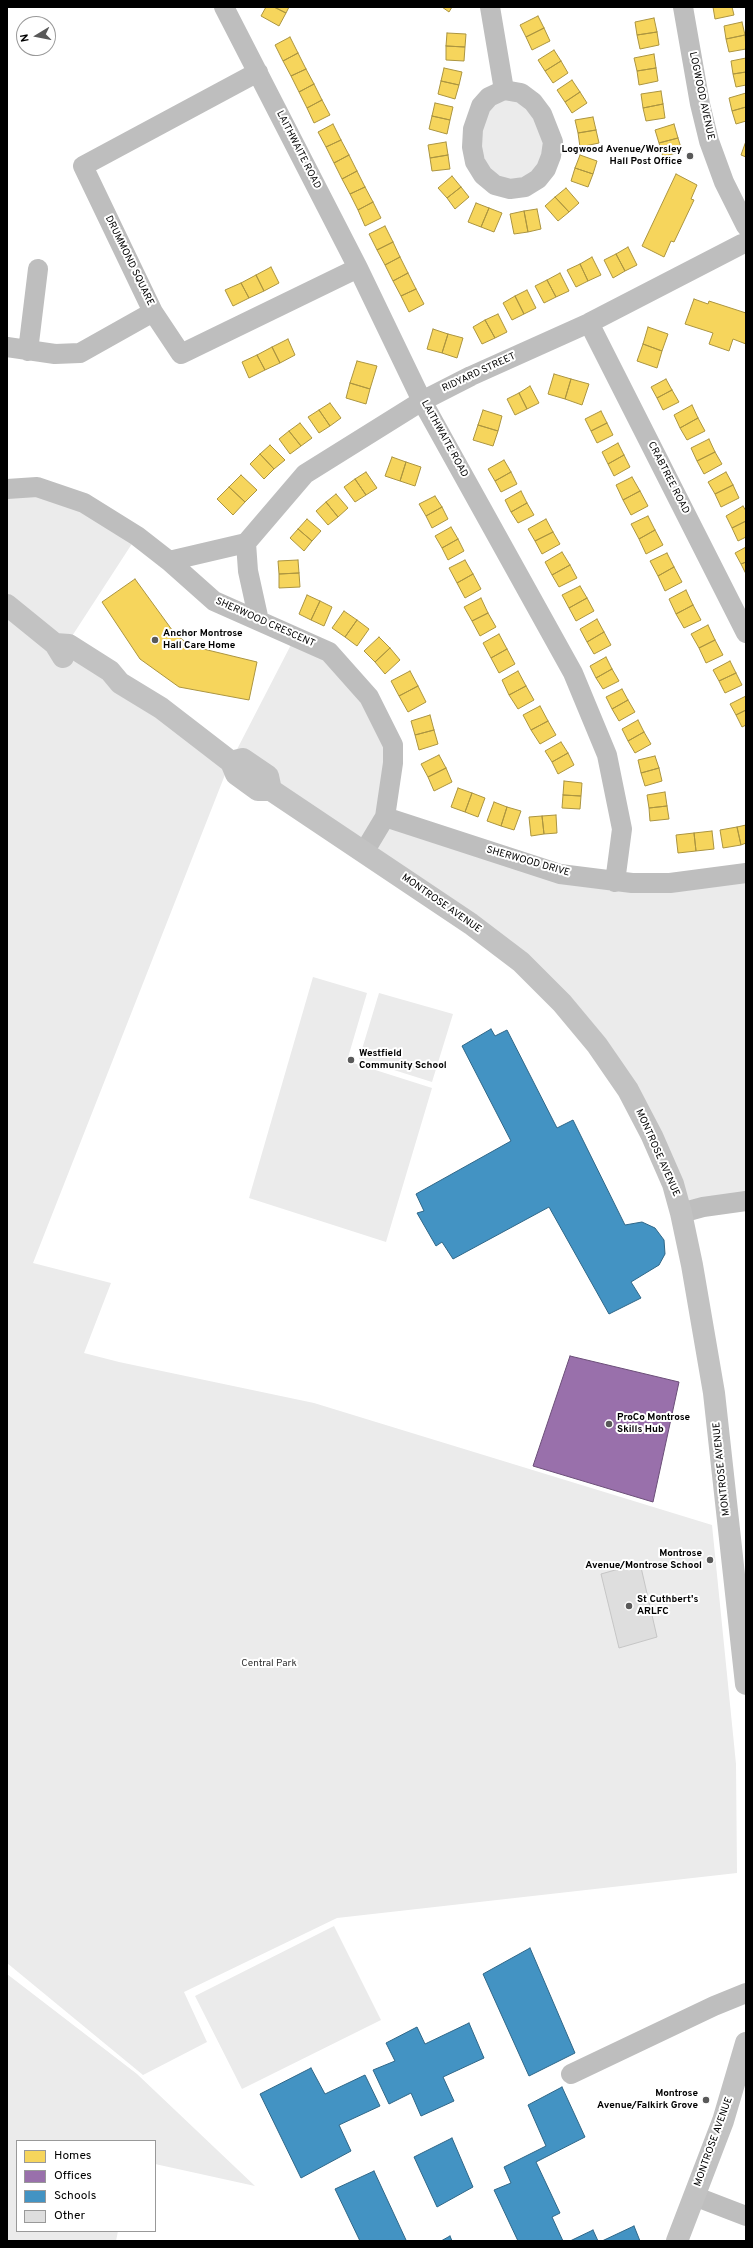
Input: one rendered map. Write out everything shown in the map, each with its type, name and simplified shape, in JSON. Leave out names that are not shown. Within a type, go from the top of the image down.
[{"type":"street","name":"LAITHWAITE ROAD","points":[[224,7],[358,268],[422,401],[573,673],[607,755],[622,829],[615,882]]},
{"type":"street","points":[[490,7],[504,90]]},
{"type":"street","name":"LOGWOOD AVENUE","points":[[684,7],[700,104],[709,141],[745,237]]},
{"type":"street","name":"DRUMMOND SQUARE","points":[[258,72],[83,166],[153,312],[181,354],[358,268]]},
{"type":"street","points":[[504,90],[521,93],[533,102],[542,114],[552,142],[552,156],[538,179],[525,186],[510,189],[495,185],[483,175],[475,162],[472,147],[472,129],[481,106],[489,97],[504,90]]},
{"type":"street","name":"RIDYARD STREET","points":[[246,543],[305,474],[422,401],[471,376],[589,323],[745,237]]},
{"type":"street","points":[[28,351],[38,269]]},
{"type":"street","points":[[7,347],[55,354],[80,353],[153,312]]},
{"type":"street","name":"CRABTREE ROAD","points":[[589,323],[746,633]]},
{"type":"street","name":"SHERWOOD CRESCENT","points":[[7,489],[37,487],[84,503],[137,536],[169,561],[214,601],[329,652],[369,697],[393,745],[393,763],[385,817],[364,852]]},
{"type":"street","points":[[169,561],[246,543],[248,571],[259,621]]},
{"type":"street","name":"MONTROSE AVENUE","points":[[7,605],[55,644],[63,657],[103,683],[120,684],[161,708],[231,762],[243,759],[268,776],[271,790],[464,919],[521,962],[562,1003],[597,1045],[628,1090],[667,1170],[681,1213],[714,1393],[746,1684]]},
{"type":"street","name":"SHERWOOD DRIVE","points":[[385,817],[560,874],[615,882],[670,883],[746,873]]},
{"type":"street","points":[[681,1213],[703,1207],[746,1201]]},
{"type":"street","points":[[571,2074],[714,2006],[746,1993]]},
{"type":"street","name":"MONTROSE AVENUE","points":[[677,2241],[723,2121],[746,2042]]},
{"type":"street","points":[[694,2196],[746,2216]]},
{"type":"green space","points":[[504,90],[548,127],[538,179],[495,185],[473,129]]},
{"type":"green space","name":"Central Park","points":[[37,487],[137,536],[63,650],[231,761],[295,637],[356,683],[393,763],[385,817],[494,854],[670,883],[746,873],[746,1209],[681,1213],[628,1090],[521,962],[230,762],[33,1263],[111,1283],[84,1353],[119,1362],[314,1403],[712,1525],[736,1764],[737,1873],[337,1918],[184,1992],[207,2042],[143,2075],[7,1963],[7,494]]},
{"type":"green space","points":[[313,977],[367,993],[347,1061],[432,1088],[386,1242],[249,1198]]},
{"type":"green space","points":[[379,993],[453,1014],[432,1082],[359,1059]]},
{"type":"green space","points":[[334,1926],[381,2020],[242,2089],[195,1996]]},
{"type":"green space","points":[[7,1974],[137,2074],[255,2186],[156,2164],[156,2140],[16,2140],[16,2232],[118,2232],[116,2241],[7,2241]]},
{"type":"building: Homes","points":[[266,7],[274,7],[286,13],[279,26],[261,16]]},
{"type":"building: Homes","points":[[274,7],[289,7],[286,13]]},
{"type":"building: Homes","points":[[442,7],[452,7],[449,12]]},
{"type":"building: Homes","points":[[713,7],[732,7],[734,15],[715,19]]},
{"type":"building: Homes","points":[[538,16],[544,28],[526,37],[520,25]]},
{"type":"building: Homes","points":[[654,18],[657,32],[637,35],[635,22]]},
{"type":"building: Homes","points":[[742,22],[745,35],[726,39],[724,26]]},
{"type":"building: Homes","points":[[544,28],[550,41],[532,50],[526,37]]},
{"type":"building: Homes","points":[[657,32],[659,45],[640,49],[637,35]]},
{"type":"building: Homes","points":[[447,33],[466,34],[465,47],[446,46]]},
{"type":"building: Homes","points":[[745,35],[746,49],[729,52],[726,39]]},
{"type":"building: Homes","points":[[290,37],[298,53],[283,61],[275,45]]},
{"type":"building: Homes","points":[[446,46],[465,47],[464,61],[446,60]]},
{"type":"building: Homes","points":[[554,50],[561,61],[545,71],[538,60]]},
{"type":"building: Homes","points":[[298,53],[306,69],[291,76],[283,61]]},
{"type":"building: Homes","points":[[654,54],[656,68],[637,71],[634,58]]},
{"type":"building: Homes","points":[[746,58],[746,72],[733,74],[731,61]]},
{"type":"building: Homes","points":[[561,61],[568,73],[553,83],[545,71]]},
{"type":"building: Homes","points":[[444,68],[462,72],[459,85],[441,81]]},
{"type":"building: Homes","points":[[656,68],[658,81],[639,85],[637,71]]},
{"type":"building: Homes","points":[[306,69],[314,84],[299,92],[291,76]]},
{"type":"building: Homes","points":[[746,72],[746,85],[736,87],[733,74]]},
{"type":"building: Homes","points":[[572,80],[580,92],[565,102],[557,90]]},
{"type":"building: Homes","points":[[441,81],[459,85],[455,99],[438,94]]},
{"type":"building: Homes","points":[[314,84],[322,100],[307,108],[299,92]]},
{"type":"building: Homes","points":[[661,91],[663,104],[643,108],[641,94]]},
{"type":"building: Homes","points":[[580,92],[587,103],[572,113],[565,102]]},
{"type":"building: Homes","points":[[746,93],[746,107],[732,111],[729,98]]},
{"type":"building: Homes","points":[[322,100],[330,115],[314,123],[307,108]]},
{"type":"building: Homes","points":[[435,103],[453,107],[450,120],[432,116]]},
{"type":"building: Homes","points":[[663,104],[665,118],[646,121],[643,108]]},
{"type":"building: Homes","points":[[746,107],[746,121],[736,124],[732,111]]},
{"type":"building: Homes","points":[[432,116],[450,120],[447,134],[429,129]]},
{"type":"building: Homes","points":[[593,117],[596,130],[578,133],[575,120]]},
{"type":"building: Homes","points":[[333,124],[341,140],[326,147],[318,132]]},
{"type":"building: Homes","points":[[674,124],[678,138],[659,143],[655,130]]},
{"type":"building: Homes","points":[[596,130],[599,143],[580,147],[578,133]]},
{"type":"building: Homes","points":[[678,138],[682,151],[663,157],[659,143]]},
{"type":"building: Homes","points":[[341,140],[349,155],[334,163],[326,147]]},
{"type":"building: Homes","points":[[746,141],[746,157],[741,155]]},
{"type":"building: Homes","points":[[446,142],[448,155],[430,158],[428,145]]},
{"type":"building: Homes","points":[[349,155],[357,171],[342,179],[334,163]]},
{"type":"building: Homes","points":[[448,155],[450,169],[432,171],[430,158]]},
{"type":"building: Homes","points":[[580,155],[597,161],[593,174],[575,168]]},
{"type":"building: Homes","points":[[575,168],[593,174],[588,187],[571,181]]},
{"type":"building: Homes","points":[[357,171],[365,187],[350,194],[342,179]]},
{"type":"building: Homes","points":[[676,174],[697,185],[691,199],[694,200],[674,242],[671,241],[664,257],[642,246]]},
{"type":"building: Homes","points":[[452,176],[461,187],[447,198],[438,188]]},
{"type":"building: Homes","points":[[365,187],[373,202],[358,210],[350,194]]},
{"type":"building: Homes","points":[[461,187],[469,197],[455,209],[447,198]]},
{"type":"building: Homes","points":[[566,188],[579,203],[569,212],[555,197]]},
{"type":"building: Homes","points":[[555,197],[569,212],[558,221],[545,206]]},
{"type":"building: Homes","points":[[373,202],[381,218],[365,226],[358,210]]},
{"type":"building: Homes","points":[[476,203],[489,208],[481,227],[468,222]]},
{"type":"building: Homes","points":[[489,208],[502,213],[494,232],[481,227]]},
{"type":"building: Homes","points":[[537,209],[541,229],[528,232],[524,211]]},
{"type":"building: Homes","points":[[524,211],[528,232],[514,234],[510,214]]},
{"type":"building: Homes","points":[[385,226],[393,242],[377,250],[369,234]]},
{"type":"building: Homes","points":[[393,242],[400,257],[385,265],[377,250]]},
{"type":"building: Homes","points":[[628,247],[637,265],[625,271],[616,254]]},
{"type":"building: Homes","points":[[616,254],[625,271],[613,278],[604,260]]},
{"type":"building: Homes","points":[[400,257],[408,273],[393,281],[385,265]]},
{"type":"building: Homes","points":[[592,257],[601,275],[588,281],[580,264]]},
{"type":"building: Homes","points":[[580,264],[588,281],[576,287],[567,270]]},
{"type":"building: Homes","points":[[271,267],[279,283],[264,291],[256,275]]},
{"type":"building: Homes","points":[[408,273],[416,289],[401,296],[393,281]]},
{"type":"building: Homes","points":[[560,273],[569,291],[556,297],[547,280]]},
{"type":"building: Homes","points":[[256,275],[264,291],[249,298],[241,283]]},
{"type":"building: Homes","points":[[547,280],[556,297],[544,303],[535,286]]},
{"type":"building: Homes","points":[[241,283],[249,298],[233,306],[225,290]]},
{"type":"building: Homes","points":[[416,289],[424,304],[409,312],[401,296]]},
{"type":"building: Homes","points":[[527,290],[536,308],[524,314],[515,296]]},
{"type":"building: Homes","points":[[515,296],[524,314],[512,320],[503,303]]},
{"type":"building: Homes","points":[[694,299],[708,304],[709,301],[746,313],[746,344],[733,339],[729,351],[709,344],[713,333],[685,324]]},
{"type":"building: Homes","points":[[498,314],[507,332],[495,338],[485,320]]},
{"type":"building: Homes","points":[[485,320],[495,338],[482,344],[473,327]]},
{"type":"building: Homes","points":[[648,327],[668,334],[662,351],[643,344]]},
{"type":"building: Homes","points":[[433,329],[448,334],[442,353],[427,349]]},
{"type":"building: Homes","points":[[448,334],[463,338],[457,358],[442,353]]},
{"type":"building: Homes","points":[[288,339],[295,355],[280,363],[272,347]]},
{"type":"building: Homes","points":[[643,344],[662,351],[657,368],[637,361]]},
{"type":"building: Homes","points":[[272,347],[280,363],[265,370],[257,355]]},
{"type":"building: Homes","points":[[257,355],[265,370],[249,378],[242,362]]},
{"type":"building: Homes","points":[[357,361],[377,366],[370,389],[350,383]]},
{"type":"building: Homes","points":[[554,374],[571,379],[565,399],[548,394]]},
{"type":"building: Homes","points":[[571,379],[589,384],[582,405],[565,399]]},
{"type":"building: Homes","points":[[666,379],[672,390],[657,398],[651,387]]},
{"type":"building: Homes","points":[[350,383],[370,389],[366,404],[346,398]]},
{"type":"building: Homes","points":[[530,386],[539,403],[527,409],[519,393]]},
{"type":"building: Homes","points":[[672,390],[679,402],[663,410],[657,398]]},
{"type":"building: Homes","points":[[519,393],[527,409],[515,415],[507,399]]},
{"type":"building: Homes","points":[[330,403],[341,418],[330,426],[319,410]]},
{"type":"building: Homes","points":[[692,405],[698,418],[680,428],[674,415]]},
{"type":"building: Homes","points":[[319,410],[330,426],[319,433],[308,417]]},
{"type":"building: Homes","points":[[483,410],[502,416],[498,431],[478,425]]},
{"type":"building: Homes","points":[[601,411],[607,423],[591,431],[585,419]]},
{"type":"building: Homes","points":[[698,418],[705,431],[687,440],[680,428]]},
{"type":"building: Homes","points":[[300,423],[312,438],[301,446],[289,431]]},
{"type":"building: Homes","points":[[607,423],[613,435],[597,443],[591,431]]},
{"type":"building: Homes","points":[[478,425],[498,431],[493,446],[473,440]]},
{"type":"building: Homes","points":[[289,431],[301,446],[290,454],[279,439]]},
{"type":"building: Homes","points":[[709,439],[715,452],[697,461],[691,448]]},
{"type":"building: Homes","points":[[618,443],[624,455],[608,464],[602,452]]},
{"type":"building: Homes","points":[[270,445],[285,460],[274,469],[260,454]]},
{"type":"building: Homes","points":[[715,452],[722,464],[704,474],[697,461]]},
{"type":"building: Homes","points":[[260,454],[274,469],[264,479],[250,464]]},
{"type":"building: Homes","points":[[624,455],[630,467],[614,476],[608,464]]},
{"type":"building: Homes","points":[[392,457],[406,462],[400,481],[385,476]]},
{"type":"building: Homes","points":[[504,460],[511,472],[495,481],[488,469]]},
{"type":"building: Homes","points":[[406,462],[421,467],[415,486],[400,481]]},
{"type":"building: Homes","points":[[366,472],[377,488],[366,495],[355,479]]},
{"type":"building: Homes","points":[[511,472],[517,484],[501,492],[495,481]]},
{"type":"building: Homes","points":[[726,472],[733,485],[715,494],[708,482]]},
{"type":"building: Homes","points":[[241,475],[257,490],[245,502],[229,487]]},
{"type":"building: Homes","points":[[632,477],[640,491],[623,500],[616,485]]},
{"type":"building: Homes","points":[[355,479],[366,495],[355,502],[344,487]]},
{"type":"building: Homes","points":[[733,485],[739,498],[721,507],[715,494]]},
{"type":"building: Homes","points":[[229,487],[245,502],[233,515],[217,499]]},
{"type":"building: Homes","points":[[521,491],[527,503],[511,512],[505,500]]},
{"type":"building: Homes","points":[[640,491],[648,506],[631,515],[623,500]]},
{"type":"building: Homes","points":[[336,494],[348,508],[338,517],[326,502]]},
{"type":"building: Homes","points":[[435,496],[442,507],[426,516],[419,504]]},
{"type":"building: Homes","points":[[326,502],[338,517],[328,525],[316,511]]},
{"type":"building: Homes","points":[[527,503],[534,515],[518,523],[511,512]]},
{"type":"building: Homes","points":[[743,506],[746,511],[746,521],[732,528],[726,516]]},
{"type":"building: Homes","points":[[442,507],[448,519],[432,528],[426,516]]},
{"type":"building: Homes","points":[[648,516],[655,530],[639,539],[631,524]]},
{"type":"building: Homes","points":[[307,519],[321,531],[312,541],[298,529]]},
{"type":"building: Homes","points":[[546,519],[553,532],[535,541],[528,529]]},
{"type":"building: Homes","points":[[746,521],[746,537],[738,541],[732,528]]},
{"type":"building: Homes","points":[[451,527],[458,539],[442,548],[435,536]]},
{"type":"building: Homes","points":[[298,529],[312,541],[304,551],[290,538]]},
{"type":"building: Homes","points":[[655,530],[663,545],[646,554],[639,539]]},
{"type":"building: Homes","points":[[553,532],[560,544],[542,554],[535,541]]},
{"type":"building: Homes","points":[[458,539],[464,551],[448,560],[442,548]]},
{"type":"building: Homes","points":[[746,547],[746,562],[741,564],[735,553]]},
{"type":"building: Homes","points":[[562,552],[570,565],[552,575],[545,562]]},
{"type":"building: Homes","points":[[667,553],[674,567],[658,576],[650,561]]},
{"type":"building: Homes","points":[[298,560],[299,573],[279,574],[278,561]]},
{"type":"building: Homes","points":[[465,560],[473,574],[457,583],[449,568]]},
{"type":"building: Homes","points":[[746,562],[746,574],[741,564]]},
{"type":"building: Homes","points":[[570,565],[577,578],[559,587],[552,575]]},
{"type":"building: Homes","points":[[674,567],[682,582],[665,591],[658,576]]},
{"type":"building: Homes","points":[[299,573],[300,587],[279,588],[279,574]]},
{"type":"building: Homes","points":[[473,574],[481,589],[465,598],[457,583]]},
{"type":"building: Homes","name":"Anchor Montrose Hall Care Home","points":[[135,579],[175,634],[191,646],[257,662],[249,700],[179,687],[140,659],[102,602]]},
{"type":"building: Homes","points":[[580,586],[587,598],[569,608],[562,595]]},
{"type":"building: Homes","points":[[686,590],[693,605],[676,614],[669,599]]},
{"type":"building: Homes","points":[[307,595],[320,601],[311,620],[299,614]]},
{"type":"building: Homes","points":[[481,598],[488,613],[472,621],[464,607]]},
{"type":"building: Homes","points":[[587,598],[594,611],[576,621],[569,608]]},
{"type":"building: Homes","points":[[320,601],[332,607],[324,626],[311,620]]},
{"type":"building: Homes","points":[[693,605],[701,620],[684,628],[676,614]]},
{"type":"building: Homes","points":[[344,611],[357,620],[345,637],[332,628]]},
{"type":"building: Homes","points":[[488,613],[496,627],[480,636],[472,621]]},
{"type":"building: Homes","points":[[597,619],[604,632],[587,642],[580,629]]},
{"type":"building: Homes","points":[[357,620],[369,629],[357,646],[345,637]]},
{"type":"building: Homes","points":[[708,625],[715,640],[699,648],[691,634]]},
{"type":"building: Homes","points":[[604,632],[611,645],[594,654],[587,642]]},
{"type":"building: Homes","points":[[499,634],[507,649],[491,658],[483,643]]},
{"type":"building: Homes","points":[[379,637],[390,648],[375,662],[364,651]]},
{"type":"building: Homes","points":[[715,640],[723,655],[706,663],[699,648]]},
{"type":"building: Homes","points":[[390,648],[400,660],[385,674],[375,662]]},
{"type":"building: Homes","points":[[507,649],[515,664],[499,673],[491,658]]},
{"type":"building: Homes","points":[[606,657],[612,669],[596,678],[590,666]]},
{"type":"building: Homes","points":[[730,661],[736,673],[719,681],[713,670]]},
{"type":"building: Homes","points":[[612,669],[619,681],[603,689],[596,678]]},
{"type":"building: Homes","points":[[410,671],[418,686],[399,696],[391,681]]},
{"type":"building: Homes","points":[[518,671],[526,686],[509,695],[502,680]]},
{"type":"building: Homes","points":[[736,673],[742,685],[725,693],[719,681]]},
{"type":"building: Homes","points":[[418,686],[426,702],[408,712],[399,696]]},
{"type":"building: Homes","points":[[526,686],[534,700],[518,709],[509,695]]},
{"type":"building: Homes","points":[[622,689],[628,700],[612,709],[606,697]]},
{"type":"building: Homes","points":[[746,696],[746,710],[736,715],[730,704]]},
{"type":"building: Homes","points":[[628,700],[635,712],[619,721],[612,709]]},
{"type":"building: Homes","points":[[540,706],[548,721],[531,730],[523,715]]},
{"type":"building: Homes","points":[[746,710],[746,725],[742,727],[736,715]]},
{"type":"building: Homes","points":[[430,715],[434,730],[415,735],[411,721]]},
{"type":"building: Homes","points":[[638,720],[644,732],[628,741],[622,729]]},
{"type":"building: Homes","points":[[548,721],[556,735],[540,744],[531,730]]},
{"type":"building: Homes","points":[[434,730],[438,744],[419,750],[415,735]]},
{"type":"building: Homes","points":[[644,732],[651,744],[635,753],[628,741]]},
{"type":"building: Homes","points":[[561,742],[568,753],[552,762],[545,751]]},
{"type":"building: Homes","points":[[568,753],[574,765],[558,774],[552,762]]},
{"type":"building: Homes","points":[[439,755],[446,768],[428,777],[421,764]]},
{"type":"building: Homes","points":[[655,756],[659,768],[641,773],[638,760]]},
{"type":"building: Homes","points":[[446,768],[452,782],[434,791],[428,777]]},
{"type":"building: Homes","points":[[659,768],[662,781],[645,786],[641,773]]},
{"type":"building: Homes","points":[[564,781],[582,783],[581,796],[563,795]]},
{"type":"building: Homes","points":[[458,788],[472,793],[465,812],[451,807]]},
{"type":"building: Homes","points":[[665,792],[667,806],[649,808],[647,795]]},
{"type":"building: Homes","points":[[472,793],[485,798],[478,817],[465,812]]},
{"type":"building: Homes","points":[[563,795],[581,796],[580,809],[562,808]]},
{"type":"building: Homes","points":[[494,802],[507,807],[501,826],[487,821]]},
{"type":"building: Homes","points":[[667,806],[669,819],[650,821],[649,808]]},
{"type":"building: Homes","points":[[507,807],[521,811],[514,830],[501,826]]},
{"type":"building: Homes","points":[[556,815],[557,833],[544,834],[542,816]]},
{"type":"building: Homes","points":[[542,816],[544,834],[531,836],[529,817]]},
{"type":"building: Homes","points":[[746,825],[746,843],[741,845],[737,827]]},
{"type":"building: Homes","points":[[737,827],[741,845],[723,848],[720,830]]},
{"type":"building: Homes","points":[[712,831],[714,849],[696,851],[694,833]]},
{"type":"building: Homes","points":[[694,833],[696,851],[678,853],[676,835]]},
{"type":"building: Offices","name":"ProCo Montrose Skills Hub","points":[[570,1356],[679,1382],[653,1502],[533,1466]]},
{"type":"building: Schools","points":[[491,1029],[495,1036],[507,1030],[557,1128],[573,1120],[625,1225],[642,1222],[655,1228],[664,1240],[665,1254],[659,1265],[631,1282],[641,1298],[609,1314],[549,1207],[453,1259],[442,1242],[436,1246],[417,1213],[424,1211],[416,1194],[511,1141],[462,1046]]},
{"type":"building: Schools","points":[[530,1948],[575,2053],[529,2076],[483,1974]]},
{"type":"building: Schools","points":[[469,2023],[484,2058],[443,2077],[454,2101],[421,2116],[411,2093],[389,2104],[373,2070],[395,2061],[386,2043],[417,2027],[425,2044]]},
{"type":"building: Schools","points":[[311,2068],[325,2094],[365,2075],[380,2106],[339,2125],[351,2151],[301,2178],[260,2094]]},
{"type":"building: Schools","points":[[562,2087],[585,2137],[536,2162],[560,2213],[552,2217],[563,2241],[518,2241],[494,2190],[511,2183],[504,2167],[546,2146],[528,2105]]},
{"type":"building: Schools","points":[[452,2138],[473,2187],[437,2207],[414,2157]]},
{"type":"building: Schools","points":[[374,2171],[406,2240],[405,2241],[360,2241],[335,2189]]},
{"type":"building: Schools","points":[[634,2226],[640,2241],[602,2241]]},
{"type":"building: Schools","points":[[593,2230],[598,2241],[570,2241]]},
{"type":"building: Schools","points":[[450,2236],[452,2241],[441,2241]]},
{"type":"building: Other","name":"St Cuthbert's ARLFC","points":[[640,1563],[657,1637],[619,1648],[601,1574]]},
{"type":"place","name":"Logwood Avenue/Worsley Hall Post Office","points":[[690,156]]},
{"type":"place","name":"Anchor Montrose Hall Care Home","points":[[155,640]]},
{"type":"place","name":"Westfield Community School","points":[[351,1060]]},
{"type":"place","name":"ProCo Montrose Skills Hub","points":[[609,1424]]},
{"type":"place","name":"Montrose Avenue/Montrose School","points":[[710,1560]]},
{"type":"place","name":"St Cuthbert's ARLFC","points":[[629,1606]]},
{"type":"place","name":"Montrose Avenue/Falkirk Grove","points":[[706,2100]]}]
